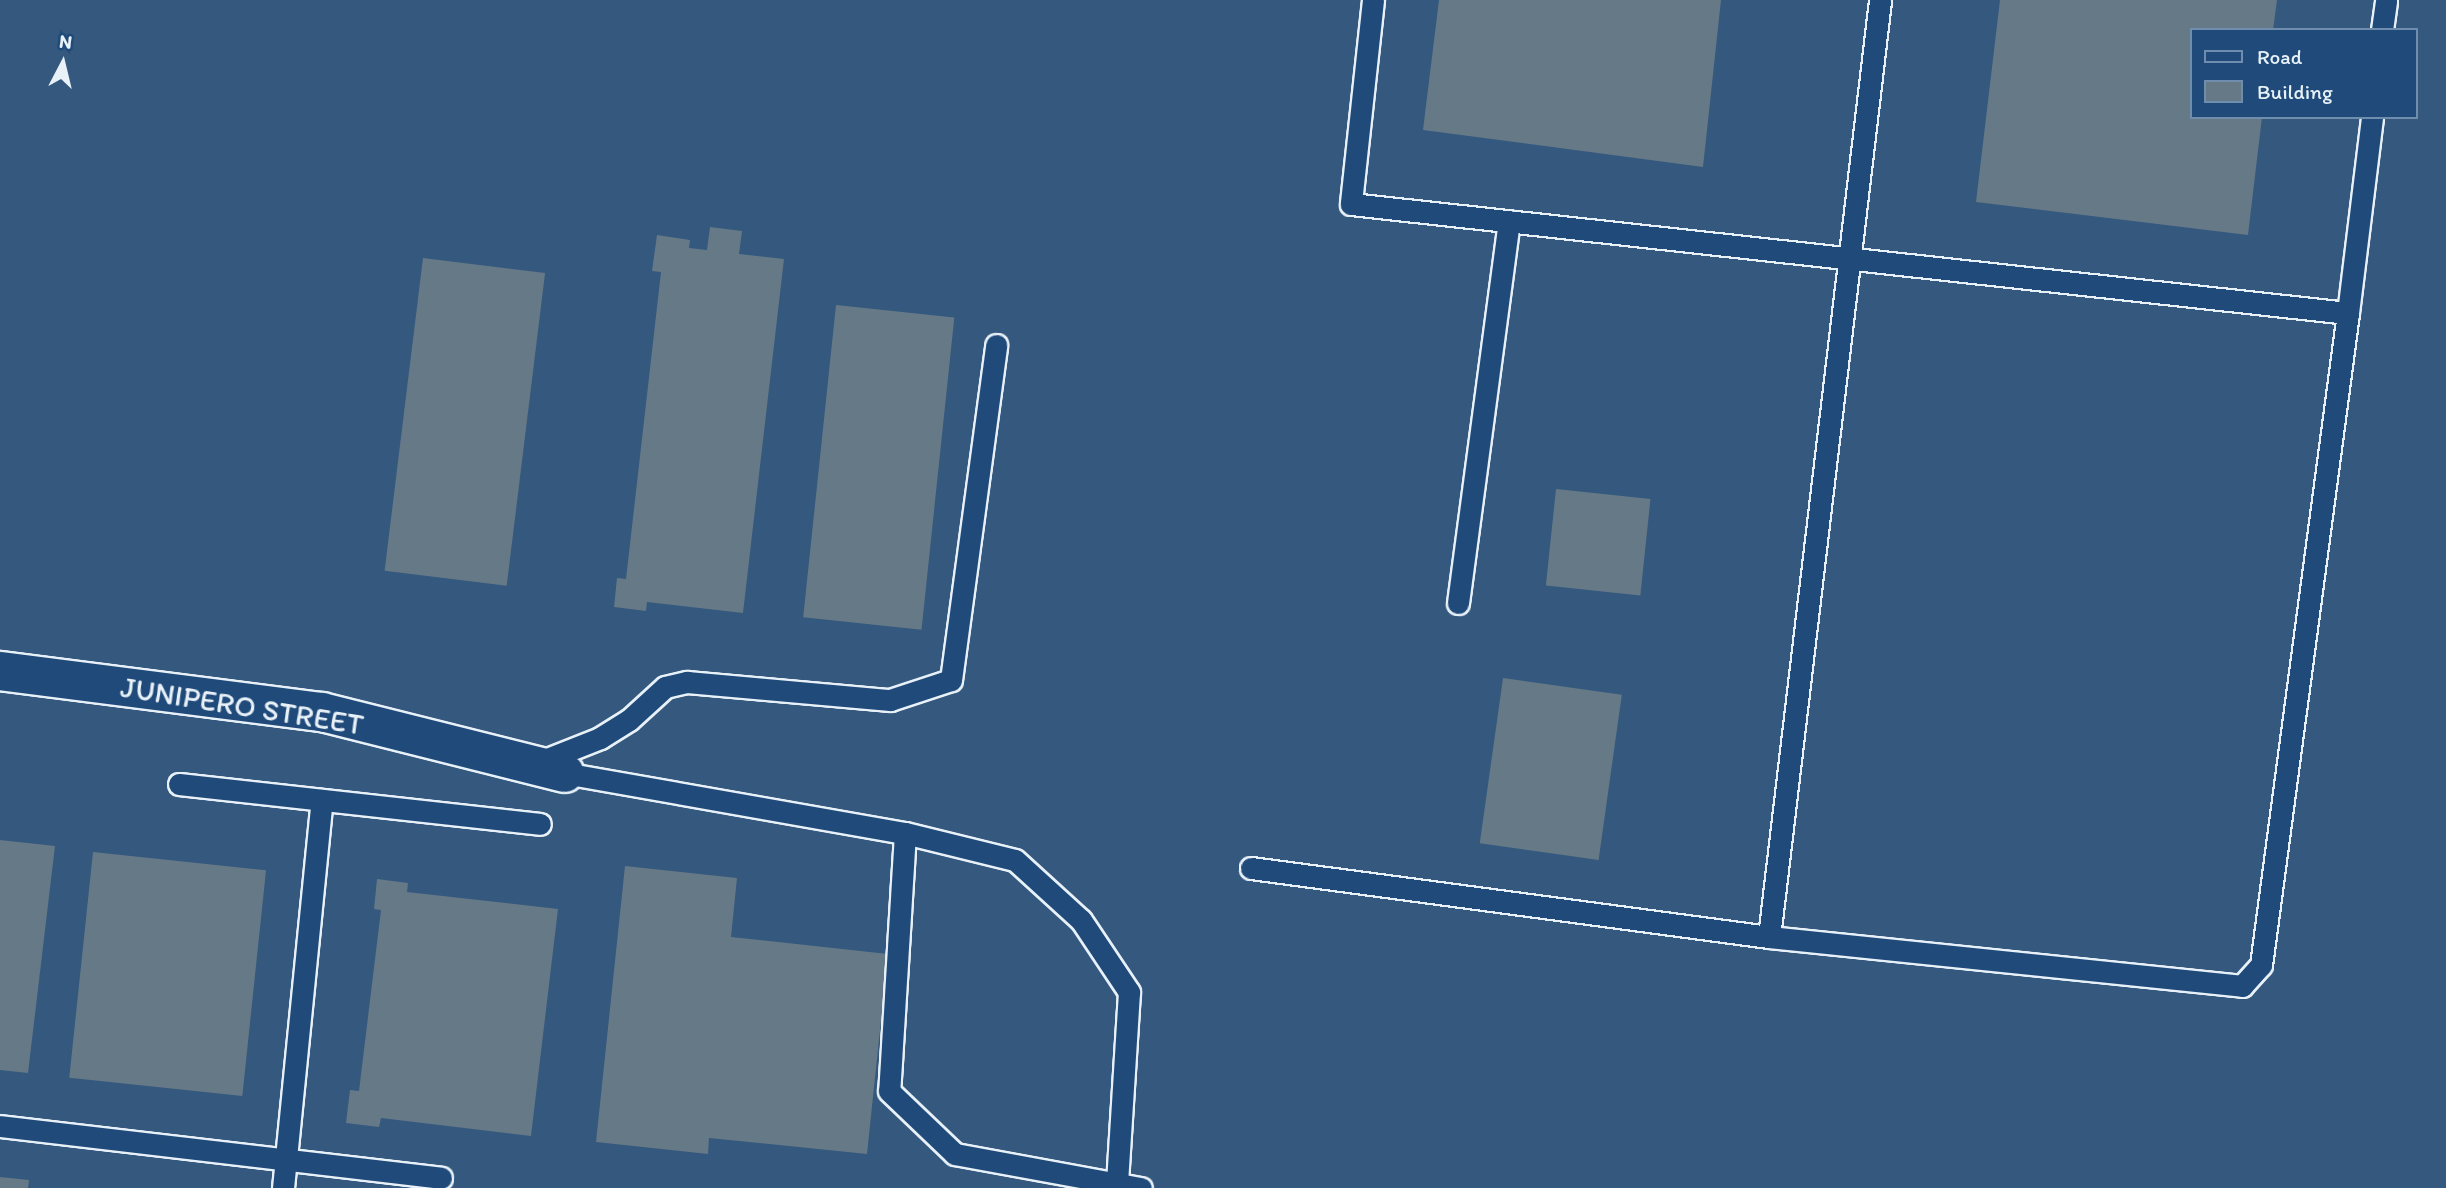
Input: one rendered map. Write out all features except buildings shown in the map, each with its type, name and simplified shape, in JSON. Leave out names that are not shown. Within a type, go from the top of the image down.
[{"type":"street","name":"JUNIPERO STREET","points":[[0,671],[322,712],[547,770]]},
{"type":"lane","points":[[1373,0],[1351,204],[2348,313]]},
{"type":"lane","points":[[1769,937],[1880,0]]},
{"type":"lane","points":[[2382,28],[2386,0]]},
{"type":"lane","points":[[1251,868],[1769,937],[2242,986],[2261,965],[2372,119]]},
{"type":"lane","points":[[1458,603],[1508,221]]},
{"type":"lane","points":[[547,770],[629,720],[665,687],[687,682],[890,700],[951,680],[996,345]]},
{"type":"lane","points":[[547,770],[905,833],[1015,860],[1081,920],[1129,992],[1117,1184]]},
{"type":"lane","points":[[178,784],[540,824]]},
{"type":"lane","points":[[283,1188],[322,800]]},
{"type":"lane","points":[[905,833],[889,1091],[955,1154],[1141,1188]]},
{"type":"lane","points":[[0,1126],[442,1178]]},
{"type":"shaded area","points":[[0,0],[2446,0],[2446,1188],[0,1188]]}]
